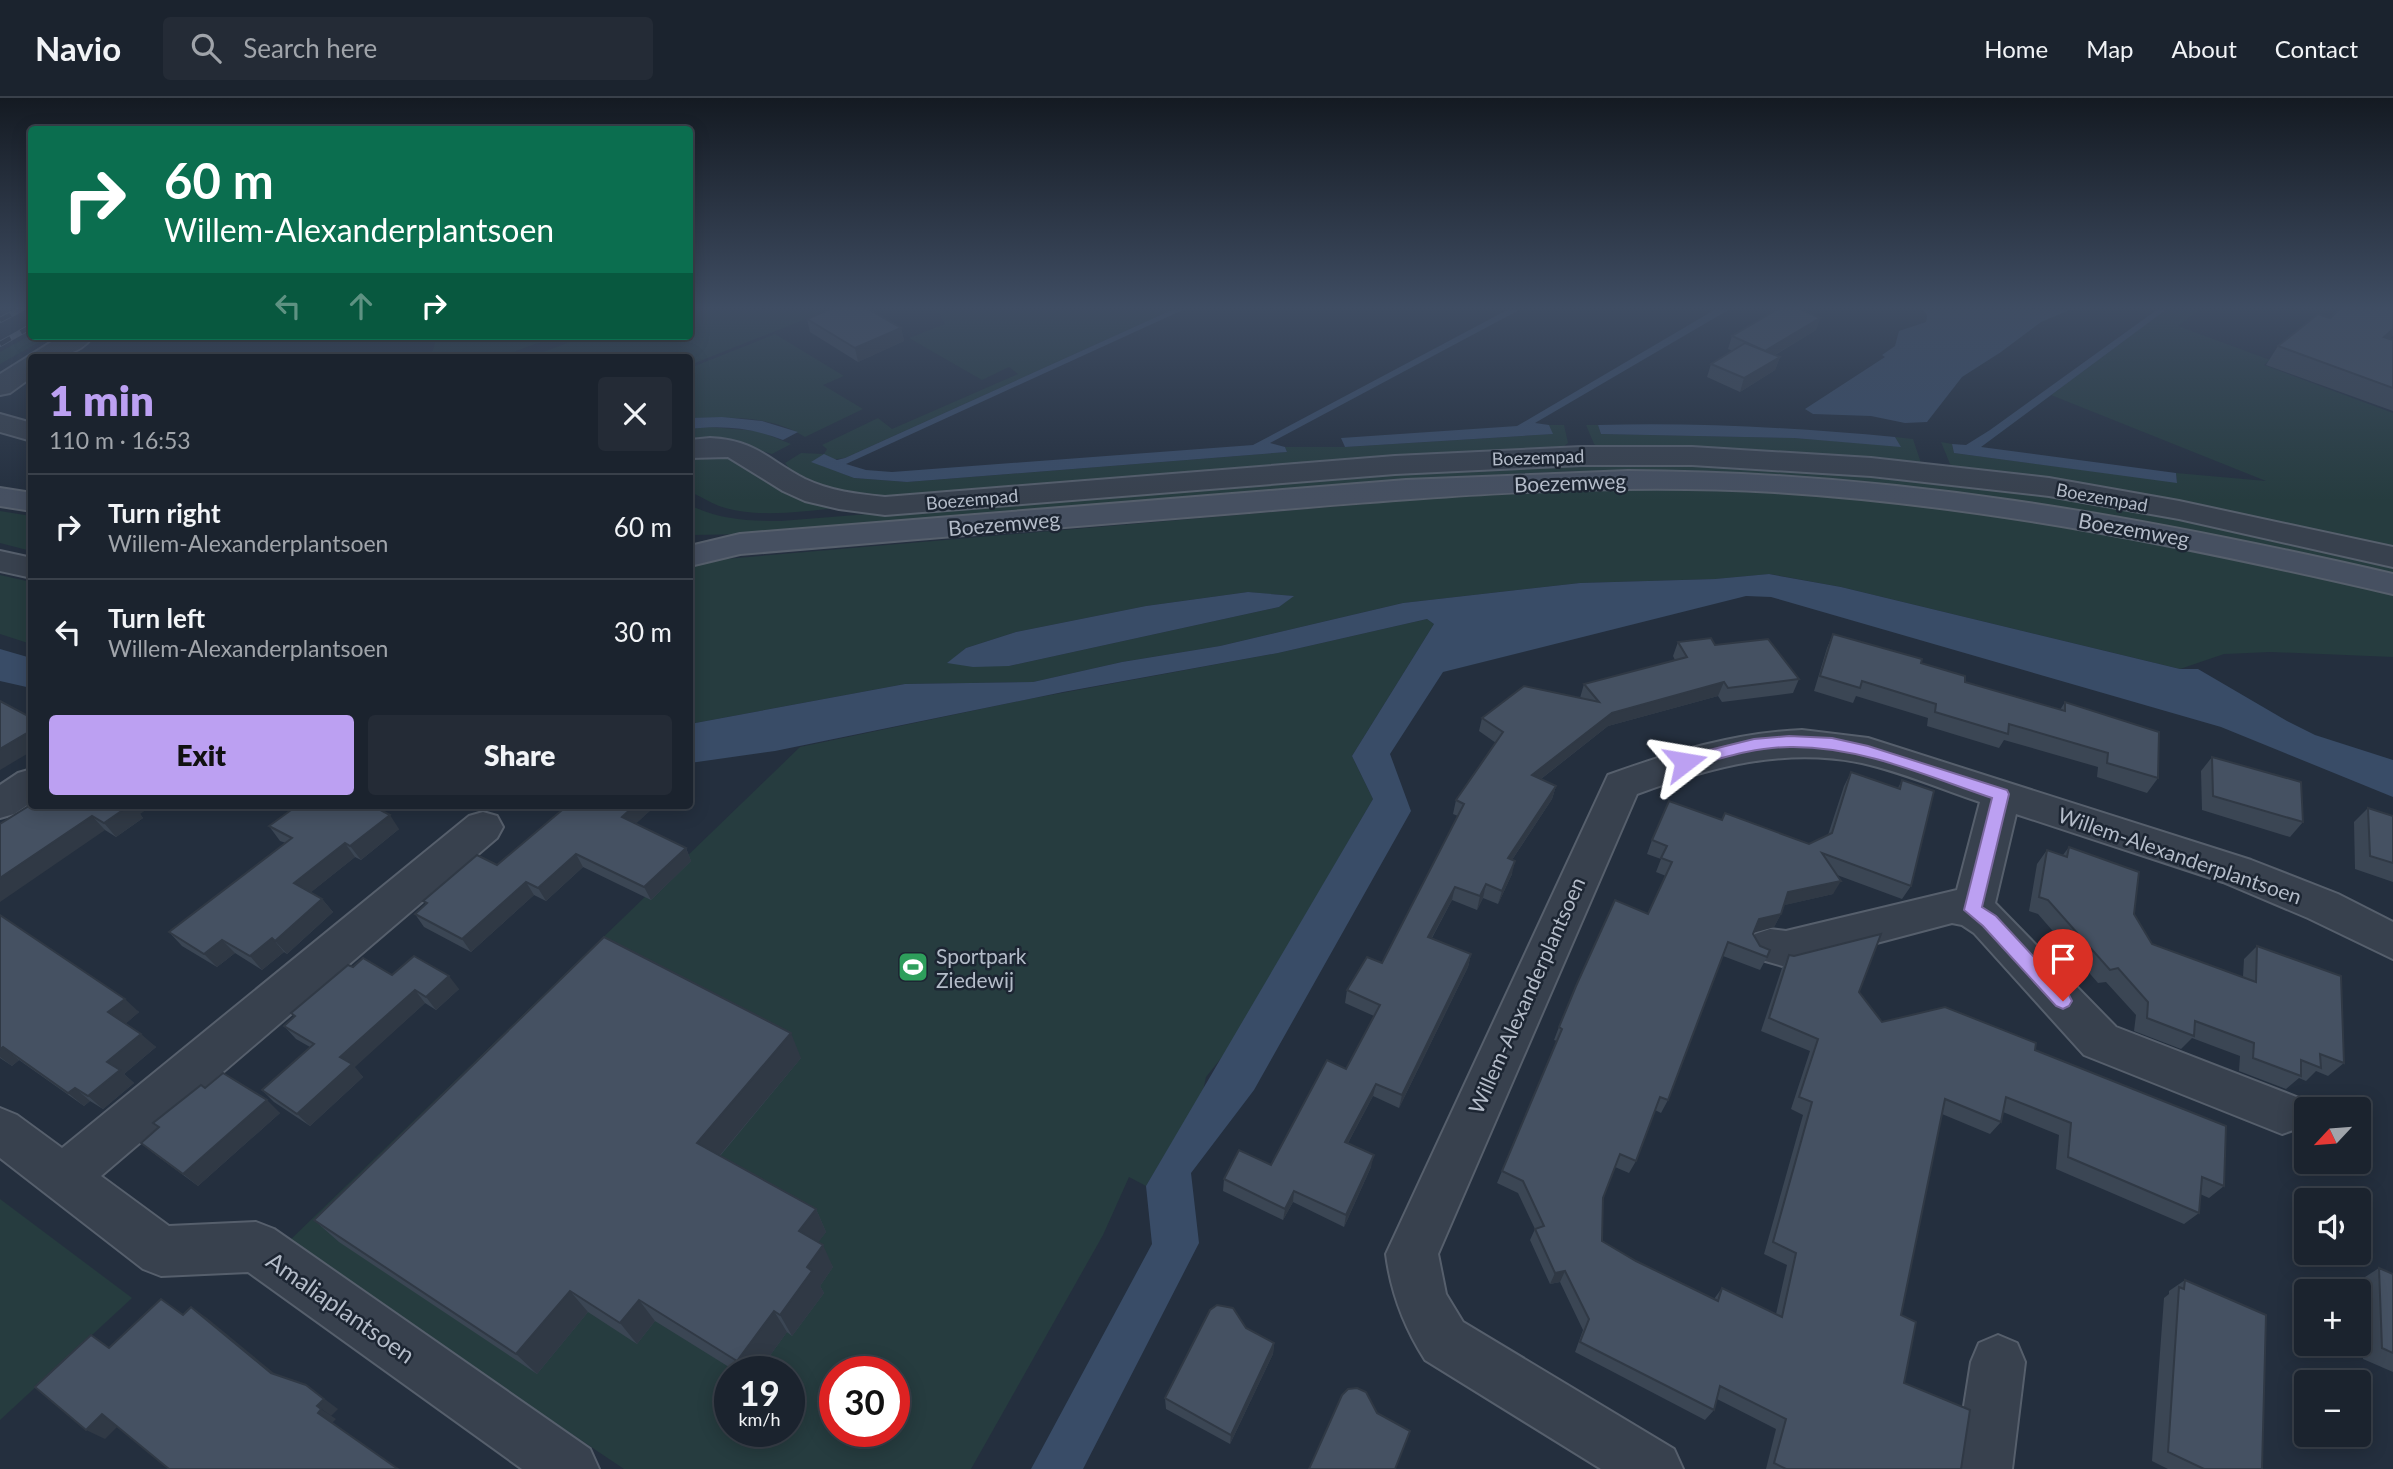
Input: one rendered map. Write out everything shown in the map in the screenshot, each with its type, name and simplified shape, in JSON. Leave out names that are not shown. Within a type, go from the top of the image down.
[{"type":"main road","name":"Boezemweg","points":[[693,555],[740,544],[1451,486],[1582,480],[1684,480],[1790,484],[1884,492],[2044,512],[2207,542],[2393,584]]},
{"type":"main road","points":[[0,497],[28,501]]},
{"type":"main road","name":"Boezemweg","points":[[693,539],[740,544]]},
{"type":"street","points":[[0,387],[20,373]]},
{"type":"street","points":[[0,423],[28,431]]},
{"type":"street","name":"Boezempad","points":[[693,449],[718,447],[745,451],[793,485],[847,502],[885,506],[1316,470],[1584,455],[1689,456],[1829,463],[2051,488],[2162,507],[2393,557]]},
{"type":"street","points":[[0,561],[28,567]]},
{"type":"street","name":"Willem-Alexanderplantsoen","points":[[1654,1469],[1444,1340],[1424,1312],[1415,1281],[1412,1254],[1622,785],[1685,762],[1754,745],[1789,741],[1832,743],[1868,751],[2238,871],[2323,906],[2393,942],[2393,952]]},
{"type":"street","points":[[0,804],[28,786]]},
{"type":"street","points":[[1973,910],[2001,794]]},
{"type":"street","points":[[63,1177],[483,827]]},
{"type":"street","points":[[1770,946],[1786,949],[1952,906],[1973,910],[1989,921],[2100,1041],[2282,1113]]},
{"type":"street","name":"Amaliaplantsoen","points":[[0,1130],[161,1251],[256,1247],[570,1469]]},
{"type":"street","points":[[1983,1469],[1998,1363]]},
{"type":"green space","points":[[693,373],[839,373],[844,376],[823,385],[863,409],[805,437],[764,421],[693,418]]},
{"type":"green space","points":[[970,373],[997,373],[982,380]]},
{"type":"green space","points":[[1033,373],[845,458],[812,462],[854,478],[907,482],[1287,452],[1285,447],[1345,447],[1552,434],[1549,425],[1564,425],[1568,443],[1559,450],[892,498],[820,487],[806,481],[785,463],[801,453],[824,454],[827,449],[822,445],[878,418],[892,429],[1018,374]]},
{"type":"green space","points":[[2081,373],[2285,373],[2393,413],[2393,552],[1957,470],[1950,464],[1941,442],[1952,444],[1954,453],[2177,482],[2176,473],[2266,481],[2051,395]]},
{"type":"green space","points":[[1586,425],[1598,425],[1601,434],[1794,438],[1900,446],[1895,437],[1913,439],[1922,466],[1600,449],[1594,444]]},
{"type":"green space","points":[[710,427],[758,431],[791,444],[772,454],[728,441],[693,443],[693,429]]},
{"type":"green space","points":[[693,456],[736,460],[840,508],[764,513],[719,506],[693,493]]},
{"type":"green space","points":[[1612,461],[1802,467],[2060,497],[2235,530],[2393,565],[2393,575],[2221,537],[2048,505],[1874,483],[1698,471],[1586,471],[1475,476],[757,534],[693,535],[693,506],[723,517],[781,521],[1367,474]]},
{"type":"green space","points":[[1671,489],[1830,496],[1925,505],[2102,532],[2393,594],[2393,657],[2271,652],[2224,654],[2180,669],[1841,587],[1770,574],[1715,579],[1580,583],[1403,603],[1220,646],[1122,662],[1033,682],[905,684],[693,723],[693,562],[1493,493]],"holes":[[[1248,592],[1293,596],[1279,607],[1009,666],[948,663],[966,648],[1016,632],[1146,606]]]},
{"type":"green space","points":[[0,511],[28,516],[28,550],[0,543]]},
{"type":"green space","points":[[0,575],[28,581],[28,643],[0,634]]},
{"type":"green space","name":"Sportpark Ziedewij","points":[[1427,619],[1434,624],[1352,756],[1373,799],[1226,1052],[1206,1077],[1203,1091],[1146,1186],[1129,1177],[1103,1235],[971,1469],[624,1469],[287,1243],[800,747],[1029,699],[1278,653]]},
{"type":"green space","points":[[0,1199],[132,1298],[0,1420]]},
{"type":"water","points":[[1033,373],[1045,373],[846,464],[866,470],[892,472],[1253,445],[1389,373],[1401,373],[1270,443],[1285,447],[1287,452],[907,482],[854,478],[811,462],[824,454],[837,460]]},
{"type":"water","points":[[1607,373],[1621,373],[1535,423],[1549,425],[1553,434],[1345,447],[1341,438],[1517,426]]},
{"type":"water","points":[[1860,373],[1968,373],[1962,377],[1927,422],[1905,423],[1871,416],[1813,414],[1805,409]]},
{"type":"water","points":[[2069,373],[2081,373],[1981,447],[2176,473],[2177,483],[1954,453],[1952,444],[1966,445]]},
{"type":"water","points":[[722,417],[762,421],[798,432],[783,440],[737,428],[693,429],[693,418]]},
{"type":"water","points":[[1598,425],[1710,425],[1821,431],[1895,437],[1901,447],[1794,438],[1601,434]]},
{"type":"water","points":[[1769,574],[1841,587],[2180,669],[2198,669],[2315,735],[2393,760],[2393,797],[2221,727],[1771,597],[1746,596],[1443,672],[1390,754],[1411,811],[1254,1090],[1191,1173],[1199,1243],[1083,1469],[1031,1469],[1152,1244],[1146,1186],[1373,799],[1352,756],[1434,624],[1427,619],[1278,653],[1063,692],[775,751],[693,763],[693,723],[905,684],[1033,682],[1122,662],[1220,646],[1403,603],[1580,583],[1715,579]]},
{"type":"water","points":[[1248,592],[1294,596],[1279,607],[1009,666],[973,667],[947,663],[966,648],[1016,632],[1146,606]]},
{"type":"water","points":[[0,649],[28,657],[28,687],[0,681]]},
{"type":"building","points":[[1732,373],[1753,373],[1744,378]]},
{"type":"building","points":[[2352,373],[2393,373],[2393,388]]},
{"type":"building","points":[[1833,634],[1922,659],[1921,663],[1965,676],[1965,682],[2065,711],[2065,702],[2159,732],[2158,778],[2107,763],[2108,753],[2009,724],[2008,734],[1935,712],[1936,704],[1862,681],[1860,688],[1820,676]]},
{"type":"building","points":[[1711,638],[1715,645],[1768,639],[1799,679],[1728,688],[1724,682],[1612,713],[1532,775],[1556,786],[1508,858],[1515,861],[1502,891],[1486,884],[1480,896],[1455,887],[1428,937],[1471,954],[1402,1095],[1376,1084],[1345,1142],[1374,1155],[1346,1215],[1294,1191],[1285,1209],[1224,1179],[1239,1150],[1271,1165],[1327,1060],[1346,1069],[1380,1005],[1347,990],[1367,957],[1382,963],[1464,804],[1456,800],[1503,732],[1482,718],[1524,686],[1599,702],[1584,684],[1687,657],[1678,642]]},
{"type":"building","points":[[0,701],[28,716],[28,732],[0,749]]},
{"type":"building","points":[[2212,757],[2301,782],[2303,822],[2213,796]]},
{"type":"building","points":[[1851,772],[1900,789],[1902,780],[1934,791],[1911,886],[1822,853],[1841,881],[1788,892],[1781,914],[1759,919],[1753,934],[1760,946],[1770,950],[1767,957],[1728,942],[1668,1100],[1660,1097],[1636,1161],[1620,1154],[1603,1198],[1602,1241],[1636,1261],[1718,1301],[1722,1288],[1782,1317],[1796,1253],[1773,1242],[1812,1102],[1799,1097],[1818,1039],[1769,1018],[1789,955],[1881,934],[1859,992],[1882,1022],[1945,1007],[2036,1043],[2035,1050],[2226,1126],[2224,1186],[2202,1177],[2199,1213],[2068,1157],[2071,1123],[2006,1097],[2001,1122],[1945,1099],[1901,1315],[1916,1322],[1904,1383],[1970,1410],[1961,1469],[1786,1469],[1774,1463],[1786,1419],[1720,1386],[1714,1410],[1580,1342],[1589,1319],[1565,1271],[1555,1273],[1535,1229],[1544,1226],[1523,1181],[1502,1171],[1562,1029],[1559,1027],[1576,986],[1615,900],[1648,914],[1672,862],[1661,858],[1667,846],[1652,840],[1669,801],[1722,820],[1725,813],[1809,844],[1832,833]]},
{"type":"building","points":[[28,806],[28,809],[124,809],[104,823],[92,816],[0,878],[0,824]]},
{"type":"building","points":[[2368,808],[2393,816],[2393,863],[2370,856]]},
{"type":"building","points":[[292,809],[379,809],[390,815],[350,846],[345,843],[294,883],[322,899],[275,941],[272,938],[250,956],[222,940],[204,954],[169,932],[292,838],[269,826]]},
{"type":"building","points":[[563,809],[631,809],[622,817],[686,848],[644,887],[576,854],[538,888],[526,882],[462,939],[415,914],[427,903],[423,901],[477,855],[497,865]]},
{"type":"building","points":[[2069,847],[2139,872],[2134,914],[2152,944],[2256,982],[2257,946],[2341,976],[2344,1063],[2320,1054],[2321,1068],[2301,1060],[2301,1076],[2253,1058],[2254,1043],[2195,1021],[2194,1036],[2147,1018],[2148,1002],[2118,968],[2110,970],[2048,900],[2039,897],[2047,850],[2067,857]]},
{"type":"building","points":[[0,915],[125,999],[108,1012],[141,1034],[107,1062],[120,1070],[88,1096],[75,1088],[68,1093],[3,1047],[0,1049]]},
{"type":"building","points":[[604,937],[791,1033],[697,1143],[816,1209],[799,1231],[823,1245],[807,1267],[812,1271],[780,1315],[774,1311],[741,1356],[729,1356],[639,1300],[620,1323],[570,1291],[516,1354],[314,1220]]},
{"type":"building","points":[[414,956],[449,976],[426,997],[415,990],[340,1057],[352,1064],[297,1114],[262,1090],[314,1044],[284,1026],[295,1016],[291,1013],[348,965],[353,967],[363,958],[392,975]]},
{"type":"building","points":[[223,1073],[267,1100],[183,1174],[141,1143],[159,1127],[153,1123],[201,1085],[205,1088]]},
{"type":"building","points":[[2379,1268],[2393,1274],[2393,1353],[2382,1348]]},
{"type":"building","points":[[2185,1280],[2266,1315],[2262,1469],[2204,1469],[2168,1452],[2179,1287],[2184,1289]]},
{"type":"building","points":[[161,1299],[183,1315],[191,1307],[271,1373],[306,1385],[324,1399],[317,1406],[321,1409],[318,1413],[398,1469],[169,1469],[102,1414],[86,1430],[35,1387],[91,1335],[109,1348]]},
{"type":"building","points":[[1217,1305],[1233,1308],[1246,1328],[1274,1343],[1231,1435],[1165,1398],[1210,1310]]},
{"type":"building","points":[[1357,1388],[1366,1392],[1377,1413],[1410,1431],[1395,1469],[1309,1469],[1342,1395],[1348,1389]]},
{"type":"place","name":"Sportpark Ziedewij","points":[[913,967]]},
{"type":"route","points":[[1685,762],[1754,745],[1789,741],[1832,743],[1868,751],[2001,794],[1973,910],[1989,921],[2063,1001]]}]
